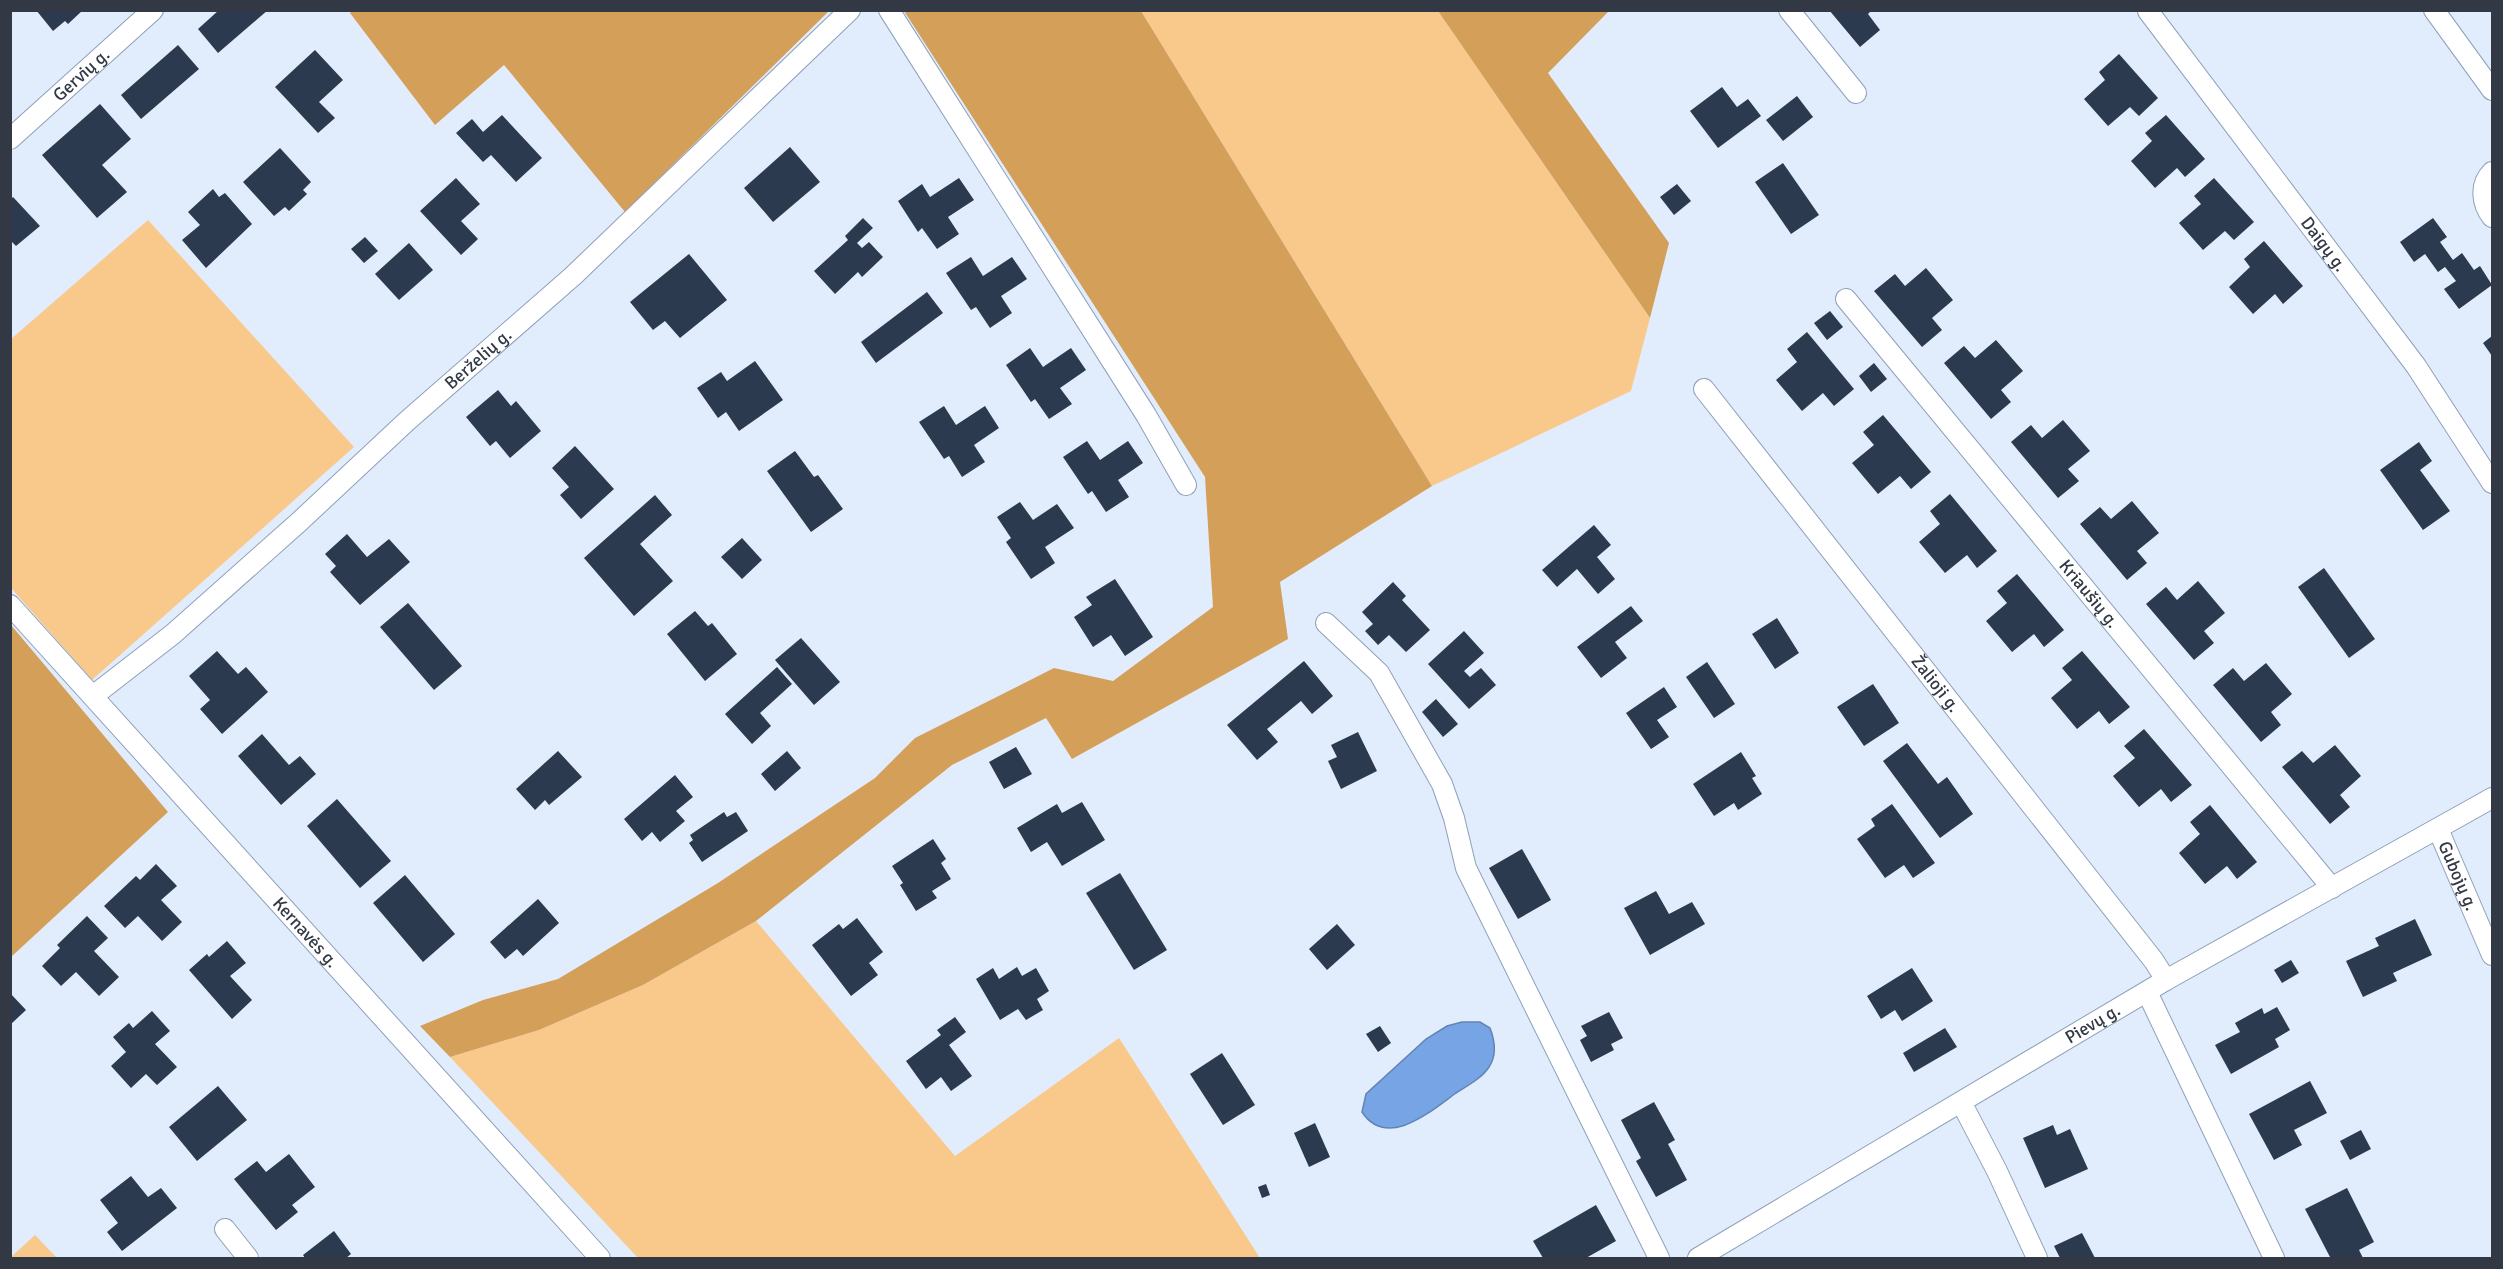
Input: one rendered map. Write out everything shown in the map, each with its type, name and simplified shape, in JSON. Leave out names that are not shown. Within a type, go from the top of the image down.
[{"type":"street","name":"Gervių g.","points":[[10,139],[153,10]]},
{"type":"street","name":"Berželių g.","points":[[93,696],[173,634],[299,522],[406,421],[573,276],[850,10]]},
{"type":"street","points":[[889,10],[1146,415],[1186,485]]},
{"type":"street","points":[[1789,10],[1856,93]]},
{"type":"street","name":"Daigų g.","points":[[2148,10],[2416,366],[2493,483]]},
{"type":"street","points":[[2434,10],[2493,90]]},
{"type":"street","points":[[2493,172],[2487,178],[2483,193],[2488,211],[2493,218]]},
{"type":"street","name":"Kriaušių g.","points":[[1846,299],[2332,888]]},
{"type":"street","name":"Žalioji g.","points":[[1704,389],[2154,961],[2166,980]]},
{"type":"street","name":"Kernavės g.","points":[[10,605],[600,1258]]},
{"type":"street","points":[[1326,623],[1379,673],[1442,784],[1454,818],[1466,868],[1659,1258]]},
{"type":"street","name":"Pievų g.","points":[[1698,1258],[2166,980],[2493,798]]},
{"type":"street","name":"Gubojų g.","points":[[2438,829],[2493,955]]},
{"type":"street","points":[[2147,992],[2274,1258]]},
{"type":"street","points":[[1961,1102],[1997,1171],[2037,1258]]},
{"type":"street","points":[[225,1229],[248,1258]]},
{"type":"shaded area","points":[[353,10],[829,11],[625,212],[504,65],[435,125],[350,13]]},
{"type":"shaded area","points":[[904,11],[1141,11],[1432,486],[1280,582],[1288,639],[1072,759],[1046,718],[952,765],[756,921],[643,985],[539,1030],[450,1057],[420,1026],[483,1000],[558,979],[718,883],[875,778],[915,738],[1054,668],[1113,681],[1213,607],[1205,477]]},
{"type":"shaded area","points":[[1141,11],[1438,11],[1650,318],[1631,391],[1432,486]]},
{"type":"shaded area","points":[[1438,11],[1609,11],[1548,73],[1669,243],[1650,318]]},
{"type":"shaded area","points":[[148,220],[354,447],[92,680],[11,588],[11,339]]},
{"type":"shaded area","points":[[11,625],[168,812],[11,957]]},
{"type":"shaded area","points":[[756,921],[955,1156],[1119,1038],[1260,1258],[638,1258],[450,1057],[539,1030],[643,985]]},
{"type":"shaded area","points":[[35,1235],[57,1258],[11,1258],[11,1257]]},
{"type":"water","points":[[1462,1022],[1480,1022],[1490,1028],[1494,1053],[1492,1062],[1486,1071],[1474,1082],[1422,1117],[1409,1123],[1384,1128],[1372,1123],[1362,1112],[1366,1094],[1426,1039],[1447,1026]]},
{"type":"building","points":[[36,10],[83,10],[68,24],[65,21],[53,31]]},
{"type":"building","points":[[219,10],[268,10],[218,53],[198,29]]},
{"type":"building","points":[[1829,10],[1872,10],[1868,14],[1880,30],[1860,47]]},
{"type":"building","points":[[178,45],[199,69],[141,119],[121,95]]},
{"type":"building","points":[[315,50],[343,80],[319,102],[335,118],[318,133],[275,87]]},
{"type":"building","points":[[2119,54],[2158,98],[2139,116],[2130,107],[2108,126],[2084,99],[2105,80],[2099,72]]},
{"type":"building","points":[[1722,87],[1737,107],[1748,99],[1761,116],[1718,148],[1690,111]]},
{"type":"building","points":[[1797,96],[1813,117],[1783,141],[1766,120]]},
{"type":"building","points":[[100,104],[131,139],[102,165],[127,192],[97,218],[42,155]]},
{"type":"building","points":[[502,115],[542,158],[516,182],[491,155],[483,162],[456,133],[472,119],[483,132]]},
{"type":"building","points":[[2166,115],[2205,159],[2185,177],[2177,168],[2155,188],[2131,161],[2152,141],[2145,133]]},
{"type":"building","points":[[790,147],[820,182],[773,222],[744,188]]},
{"type":"building","points":[[280,148],[311,182],[303,190],[307,194],[289,211],[285,207],[274,216],[243,182]]},
{"type":"building","points":[[1783,163],[1819,215],[1791,234],[1755,182]]},
{"type":"building","points":[[456,178],[480,204],[461,221],[478,239],[461,255],[420,211]]},
{"type":"building","points":[[959,178],[974,200],[948,217],[959,234],[937,249],[922,228],[918,232],[898,201],[922,184],[930,197]]},
{"type":"building","points":[[2214,178],[2254,222],[2234,240],[2225,231],[2203,250],[2179,223],[2201,204],[2194,196]]},
{"type":"building","points":[[1677,184],[1691,201],[1674,215],[1660,197]]},
{"type":"building","points":[[213,189],[219,197],[225,193],[252,224],[206,268],[182,240],[200,225],[188,212]]},
{"type":"building","points":[[13,197],[40,226],[16,246],[10,240],[10,200]]},
{"type":"building","points":[[863,218],[873,228],[857,243],[862,248],[869,242],[883,257],[862,277],[858,272],[835,294],[814,271],[848,240],[845,236]]},
{"type":"building","points":[[2433,218],[2447,237],[2440,242],[2453,260],[2462,253],[2474,270],[2480,266],[2492,285],[2459,309],[2444,289],[2456,281],[2445,267],[2438,272],[2425,254],[2414,262],[2400,242]]},
{"type":"building","points":[[365,237],[378,251],[364,263],[351,249]]},
{"type":"building","points":[[2264,241],[2303,286],[2283,304],[2275,294],[2253,314],[2229,287],[2250,267],[2244,259]]},
{"type":"building","points":[[409,243],[433,270],[399,300],[375,274]]},
{"type":"building","points":[[689,254],[727,300],[680,338],[665,321],[653,330],[630,302]]},
{"type":"building","points":[[971,257],[983,276],[1012,257],[1027,279],[1001,296],[1012,313],[990,328],[976,307],[971,310],[946,273]]},
{"type":"building","points":[[1926,268],[1953,300],[1932,318],[1942,330],[1922,347],[1874,291],[1895,274],[1905,286]]},
{"type":"building","points":[[927,292],[943,313],[876,363],[861,342]]},
{"type":"building","points":[[1830,311],[1843,327],[1827,340],[1814,323]]},
{"type":"building","points":[[1807,332],[1854,389],[1834,406],[1823,393],[1802,411],[1776,380],[1797,362],[1787,349]]},
{"type":"building","points":[[2492,336],[2492,356],[2483,343]]},
{"type":"building","points":[[1996,340],[2023,371],[2001,390],[2011,402],[1991,419],[1944,363],[1964,346],[1975,358]]},
{"type":"building","points":[[1030,348],[1043,367],[1071,348],[1086,370],[1060,388],[1072,404],[1049,419],[1035,399],[1031,402],[1006,365]]},
{"type":"building","points":[[755,361],[783,400],[739,431],[726,412],[718,418],[697,388],[721,372],[727,381]]},
{"type":"building","points":[[1874,363],[1887,379],[1871,392],[1859,376]]},
{"type":"building","points":[[498,390],[511,406],[516,401],[541,431],[510,458],[496,441],[490,446],[466,417]]},
{"type":"building","points":[[944,406],[956,425],[985,406],[999,428],[974,445],[985,462],[962,477],[949,456],[944,459],[919,422]]},
{"type":"building","points":[[1883,415],[1931,472],[1911,489],[1900,476],[1878,494],[1852,463],[1874,445],[1863,432]]},
{"type":"building","points":[[2063,420],[2090,451],[2068,469],[2079,481],[2058,498],[2011,442],[2031,425],[2042,438]]},
{"type":"building","points":[[1087,441],[1100,460],[1128,441],[1143,463],[1118,480],[1129,497],[1106,512],[1092,491],[1088,494],[1063,457]]},
{"type":"building","points":[[2419,442],[2432,461],[2420,470],[2450,511],[2423,530],[2380,470]]},
{"type":"building","points":[[575,446],[614,489],[581,519],[560,495],[569,487],[552,468]]},
{"type":"building","points":[[795,451],[814,477],[818,475],[843,509],[811,532],[767,471]]},
{"type":"building","points":[[1950,494],[1997,551],[1977,568],[1967,555],[1945,573],[1919,542],[1940,524],[1930,511]]},
{"type":"building","points":[[655,495],[672,515],[640,544],[673,581],[634,616],[584,558]]},
{"type":"building","points":[[2132,501],[2159,533],[2137,551],[2147,563],[2127,580],[2080,524],[2100,507],[2111,519]]},
{"type":"building","points":[[1020,502],[1033,520],[1057,504],[1074,528],[1045,547],[1055,563],[1031,579],[1006,542],[1011,538],[997,517]]},
{"type":"building","points":[[1594,525],[1611,545],[1597,557],[1615,579],[1598,594],[1577,569],[1557,587],[1542,570]]},
{"type":"building","points":[[347,534],[367,557],[389,539],[410,562],[360,605],[330,572],[336,566],[325,554]]},
{"type":"building","points":[[742,538],[762,560],[742,579],[721,557]]},
{"type":"building","points":[[2324,568],[2375,639],[2349,658],[2298,587]]},
{"type":"building","points":[[2017,574],[2064,630],[2044,647],[2034,634],[2012,652],[1986,621],[2007,603],[1997,591]]},
{"type":"building","points":[[1115,579],[1153,637],[1125,656],[1111,635],[1093,647],[1074,617],[1092,605],[1086,597]]},
{"type":"building","points":[[2198,581],[2225,613],[2204,631],[2214,643],[2194,660],[2146,604],[2166,587],[2177,600]]},
{"type":"building","points":[[1393,582],[1406,596],[1402,600],[1430,630],[1406,652],[1389,635],[1378,645],[1365,631],[1373,624],[1362,612]]},
{"type":"building","points":[[408,603],[462,666],[434,690],[380,627]]},
{"type":"building","points":[[1631,606],[1643,621],[1615,642],[1627,658],[1601,678],[1577,647]]},
{"type":"building","points":[[695,611],[708,626],[712,623],[737,654],[705,681],[667,634]]},
{"type":"building","points":[[1777,618],[1799,653],[1775,669],[1752,634]]},
{"type":"building","points":[[1464,631],[1484,653],[1464,671],[1470,677],[1481,668],[1496,685],[1469,709],[1428,664]]},
{"type":"building","points":[[801,638],[840,682],[814,705],[775,660]]},
{"type":"building","points":[[217,651],[238,674],[246,667],[268,692],[222,734],[200,709],[210,700],[189,676]]},
{"type":"building","points":[[2082,651],[2130,707],[2109,724],[2099,711],[2077,729],[2051,698],[2072,680],[2062,668]]},
{"type":"building","points":[[1304,661],[1333,696],[1312,714],[1301,701],[1267,729],[1278,742],[1257,760],[1227,725]]},
{"type":"building","points":[[1707,662],[1735,704],[1714,718],[1686,677]]},
{"type":"building","points":[[2266,663],[2292,694],[2271,712],[2281,725],[2261,742],[2213,685],[2233,668],[2244,681]]},
{"type":"building","points":[[777,667],[792,684],[760,713],[771,726],[752,744],[725,714]]},
{"type":"building","points":[[1873,684],[1899,723],[1864,746],[1837,707]]},
{"type":"building","points":[[1664,687],[1677,707],[1657,720],[1669,737],[1651,749],[1626,713]]},
{"type":"building","points":[[1436,699],[1458,724],[1443,737],[1422,712]]},
{"type":"building","points":[[2144,729],[2192,785],[2171,802],[2161,789],[2139,807],[2113,776],[2135,758],[2124,746]]},
{"type":"building","points":[[1358,732],[1377,771],[1341,789],[1328,761],[1337,757],[1331,745]]},
{"type":"building","points":[[262,734],[289,765],[300,756],[316,774],[281,805],[238,756]]},
{"type":"building","points":[[1907,743],[1938,784],[1947,777],[1973,814],[1940,838],[1883,761]]},
{"type":"building","points":[[2335,745],[2361,776],[2340,795],[2350,807],[2330,824],[2282,767],[2302,751],[2313,763]]},
{"type":"building","points":[[1016,747],[1032,774],[1004,789],[989,762]]},
{"type":"building","points":[[558,751],[582,777],[549,805],[545,800],[535,810],[516,789]]},
{"type":"building","points":[[787,751],[801,768],[775,791],[761,774]]},
{"type":"building","points":[[1741,752],[1756,776],[1752,778],[1762,794],[1738,810],[1734,803],[1714,816],[1693,784]]},
{"type":"building","points":[[675,775],[693,797],[676,811],[685,821],[660,842],[652,832],[642,841],[624,819]]},
{"type":"building","points":[[337,799],[391,861],[360,888],[307,826]]},
{"type":"building","points":[[1082,802],[1105,840],[1062,866],[1047,842],[1031,852],[1017,828],[1057,804],[1062,813]]},
{"type":"building","points":[[1892,804],[1935,863],[1913,878],[1904,865],[1885,878],[1857,839],[1875,826],[1871,819]]},
{"type":"building","points":[[2210,805],[2257,862],[2237,879],[2227,866],[2205,884],[2179,853],[2200,834],[2190,822]]},
{"type":"building","points":[[724,812],[727,817],[736,812],[748,831],[702,862],[689,843],[693,840],[690,835]]},
{"type":"building","points":[[933,839],[946,859],[941,863],[951,879],[932,891],[937,898],[916,911],[900,885],[903,883],[892,866]]},
{"type":"building","points":[[1522,849],[1551,900],[1518,919],[1489,868]]},
{"type":"building","points":[[156,864],[177,886],[161,900],[182,922],[162,941],[138,916],[125,928],[104,906],[136,876],[140,880]]},
{"type":"building","points":[[1120,873],[1167,950],[1134,970],[1086,893]]},
{"type":"building","points":[[405,875],[455,934],[423,962],[373,903]]},
{"type":"building","points":[[1656,891],[1669,914],[1692,902],[1705,924],[1650,955],[1624,908]]},
{"type":"building","points":[[538,899],[559,923],[523,956],[517,949],[505,959],[490,942]]},
{"type":"building","points":[[87,916],[108,938],[94,951],[119,977],[99,996],[76,972],[61,986],[42,966],[60,948],[57,945]]},
{"type":"building","points":[[857,918],[883,952],[869,963],[878,975],[851,996],[812,945],[839,924],[843,929]]},
{"type":"building","points":[[2415,919],[2432,955],[2393,973],[2397,981],[2363,997],[2346,961],[2379,946],[2375,938]]},
{"type":"building","points":[[1337,924],[1355,945],[1327,970],[1309,949]]},
{"type":"building","points":[[227,941],[246,963],[230,976],[252,1000],[232,1019],[189,970]]},
{"type":"building","points":[[2291,960],[2299,973],[2282,983],[2274,970]]},
{"type":"building","points":[[1017,967],[1022,976],[1036,968],[1049,991],[1037,999],[1043,1010],[1026,1020],[1018,1009],[1000,1020],[976,979],[993,968],[999,979]]},
{"type":"building","points":[[1912,968],[1933,1001],[1902,1021],[1895,1010],[1881,1019],[1867,996]]},
{"type":"building","points":[[10,993],[26,1010],[10,1025]]},
{"type":"building","points":[[2277,1007],[2290,1030],[2275,1039],[2279,1047],[2231,1074],[2215,1045],[2240,1032],[2235,1023],[2262,1008],[2264,1014]]},
{"type":"building","points":[[152,1011],[170,1031],[155,1044],[177,1067],[157,1085],[146,1074],[131,1088],[111,1066],[126,1052],[113,1037],[129,1023],[133,1028]]},
{"type":"building","points":[[1609,1012],[1623,1038],[1611,1044],[1614,1050],[1591,1062],[1580,1040],[1587,1036],[1581,1026]]},
{"type":"building","points":[[955,1017],[966,1032],[949,1045],[972,1076],[951,1091],[941,1077],[926,1089],[906,1061],[941,1035],[937,1030]]},
{"type":"building","points":[[1380,1026],[1391,1043],[1378,1052],[1366,1034]]},
{"type":"building","points":[[1945,1028],[1957,1047],[1914,1072],[1903,1053]]},
{"type":"building","points":[[1222,1053],[1255,1105],[1223,1125],[1190,1074]]},
{"type":"building","points":[[2310,1081],[2327,1113],[2294,1130],[2302,1145],[2274,1160],[2249,1114]]},
{"type":"building","points":[[218,1086],[247,1120],[197,1161],[169,1127]]},
{"type":"building","points":[[1654,1102],[1675,1140],[1668,1144],[1687,1180],[1656,1197],[1636,1161],[1641,1158],[1621,1120]]},
{"type":"building","points":[[1315,1123],[1330,1157],[1309,1167],[1294,1133]]},
{"type":"building","points":[[2053,1125],[2057,1135],[2070,1129],[2088,1169],[2045,1188],[2023,1138]]},
{"type":"building","points":[[2361,1130],[2371,1149],[2350,1160],[2340,1141]]},
{"type":"building","points":[[289,1154],[315,1187],[292,1205],[298,1212],[276,1230],[234,1179],[257,1161],[266,1172]]},
{"type":"building","points":[[131,1176],[148,1197],[161,1188],[177,1208],[122,1251],[107,1232],[118,1223],[100,1200]]},
{"type":"building","points":[[1266,1184],[1270,1195],[1262,1198],[1258,1187]]},
{"type":"building","points":[[2347,1188],[2374,1242],[2359,1250],[2363,1258],[2327,1258],[2330,1257],[2305,1209]]},
{"type":"building","points":[[1596,1205],[1616,1241],[1586,1258],[1543,1258],[1533,1241]]},
{"type":"building","points":[[334,1231],[351,1254],[346,1258],[305,1258],[303,1255]]},
{"type":"building","points":[[2082,1233],[2095,1258],[2060,1258],[2054,1246]]}]
